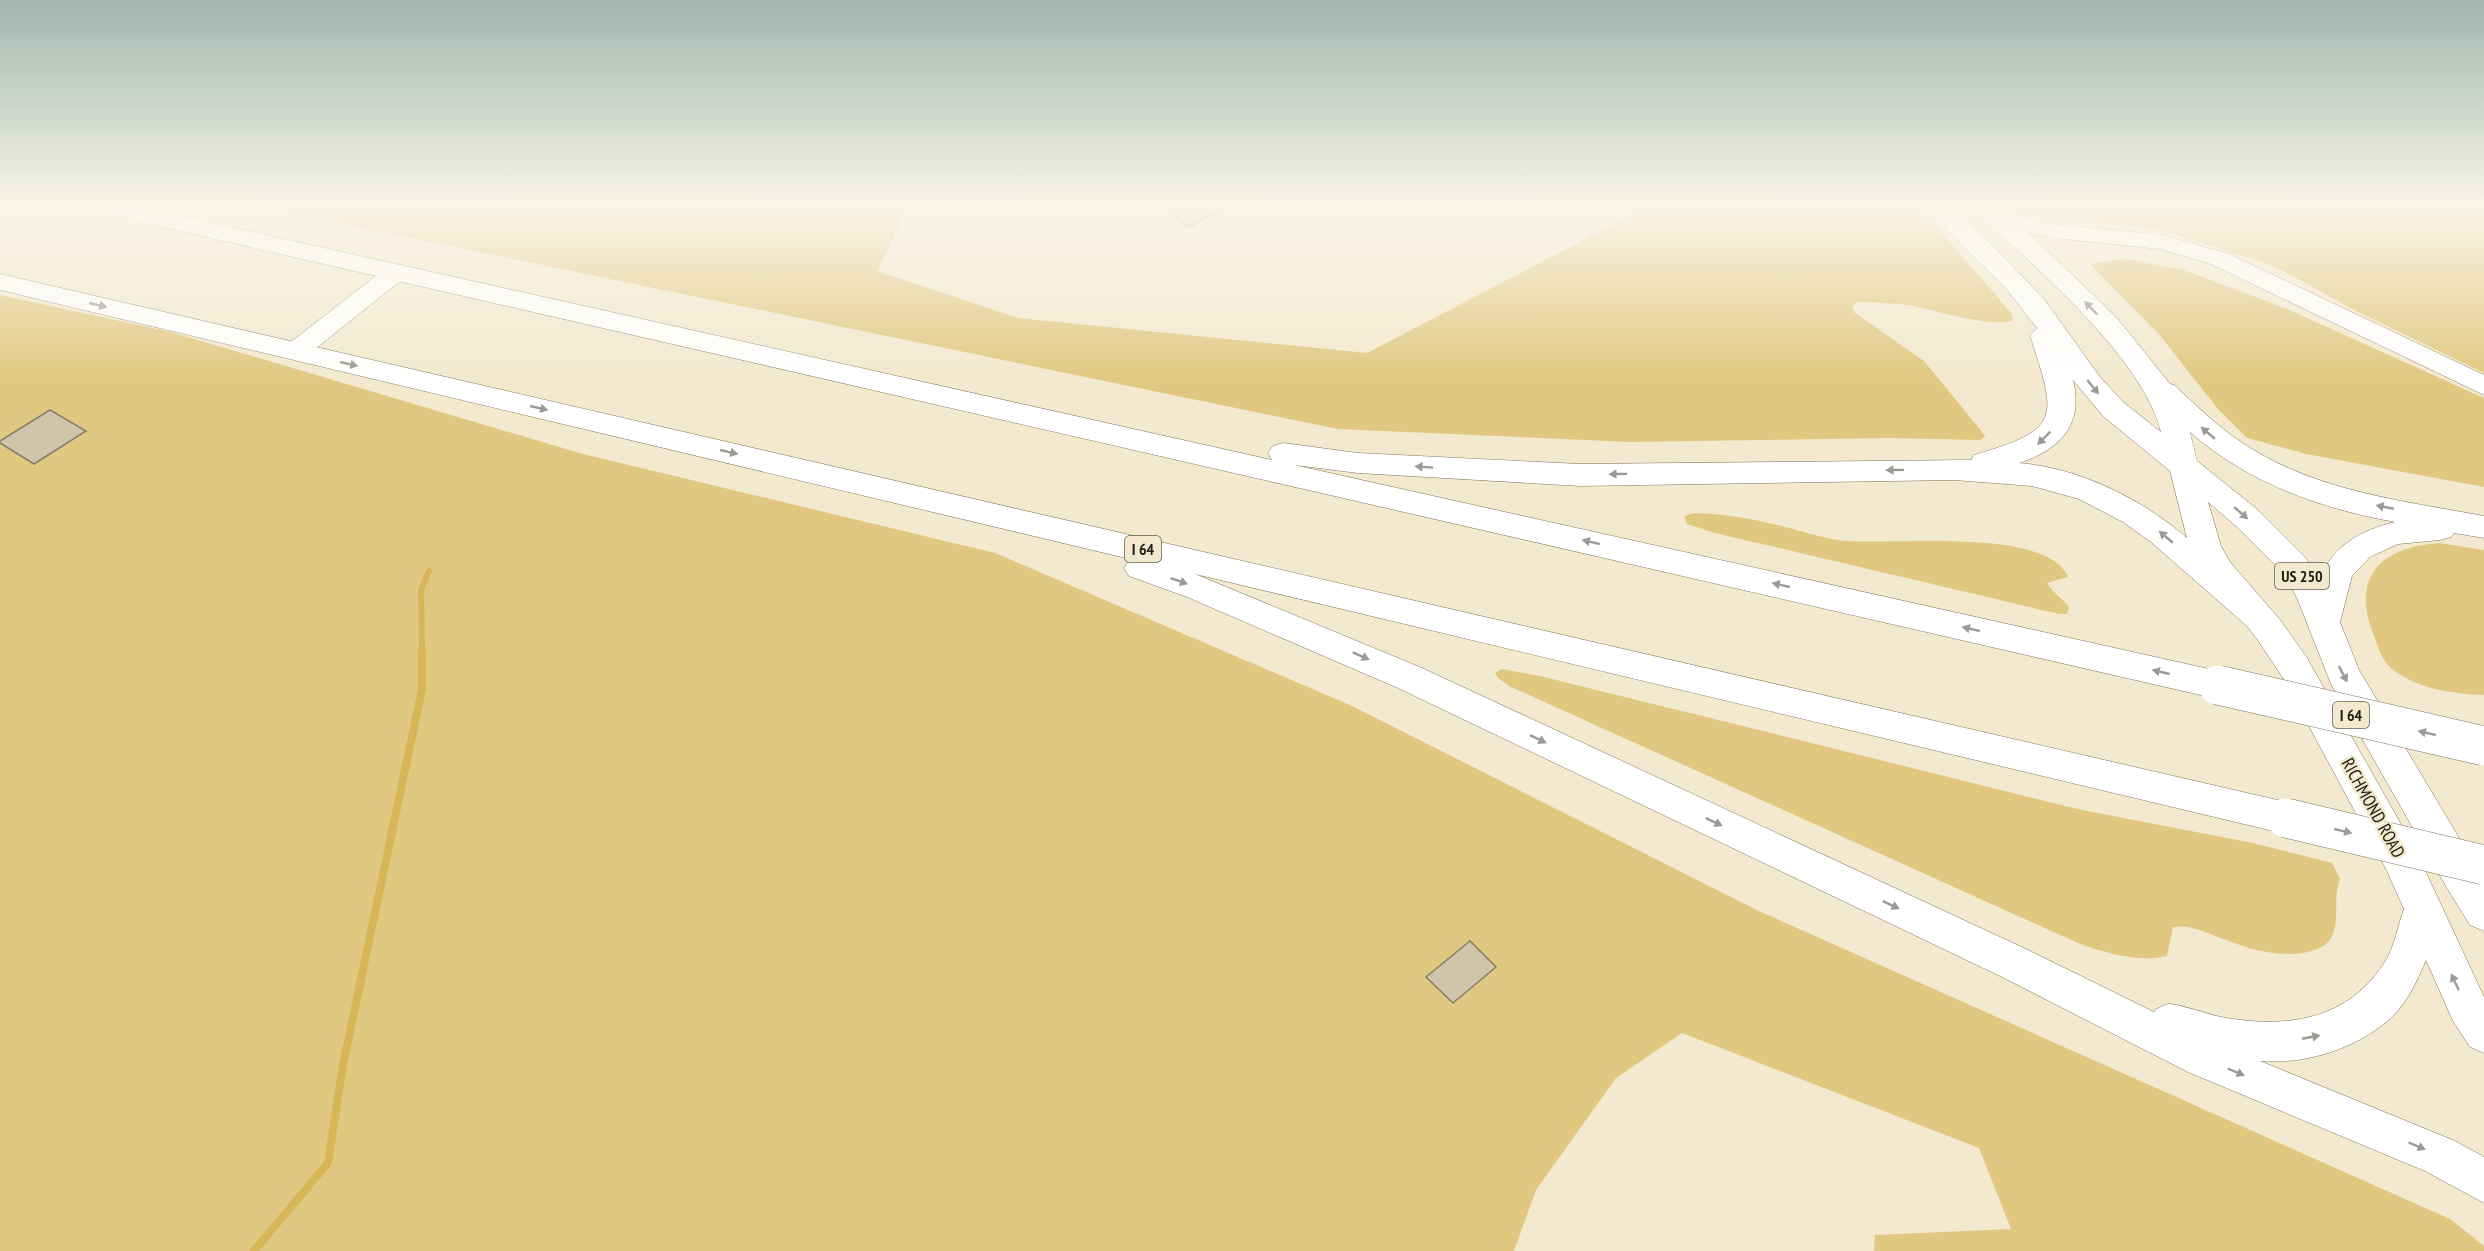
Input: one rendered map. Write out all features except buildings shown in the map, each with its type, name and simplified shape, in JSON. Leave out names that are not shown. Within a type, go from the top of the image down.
[{"type":"highway","name":"I 64","points":[[357,264],[2484,746]]},
{"type":"highway","name":"US 250","points":[[1998,264],[2035,305],[2099,394],[2119,414],[2247,518],[2295,566],[2309,588],[2343,674],[2460,876],[2484,913]]},
{"type":"highway","name":"RICHMOND ROAD","points":[[2047,264],[2107,324],[2156,385],[2171,415],[2196,518],[2206,547],[2219,570],[2258,617],[2295,668],[2402,861],[2467,1007],[2484,1033]]},
{"type":"highway","name":"I 64","points":[[0,282],[2484,865]]},
{"type":"highway","points":[[1954,469],[2027,451],[2044,439],[2058,421],[2062,406],[2061,391],[2035,305]]},
{"type":"highway","points":[[2156,385],[2224,445],[2275,476],[2331,496],[2484,529]]},
{"type":"highway","points":[[1003,409],[1070,414],[1168,436],[1297,455],[1454,470],[1580,475],[1954,469],[2047,477],[2104,498],[2134,514],[2162,534],[2258,617]]},
{"type":"highway","points":[[801,469],[968,521],[1128,564],[1209,592],[1410,678],[2014,963],[2203,1058],[2440,1155],[2484,1181]]},
{"type":"highway","points":[[2323,623],[2332,588],[2341,567],[2348,558],[2367,544],[2397,532],[2420,528],[2484,529]]},
{"type":"highway","points":[[2014,963],[2142,1013],[2215,1037],[2256,1043],[2300,1039],[2339,1029],[2373,1006],[2399,974],[2423,908]]},
{"type":"street","points":[[2232,264],[2484,386]]},
{"type":"street","points":[[296,351],[395,273]]},
{"type":"shaded area","points":[[539,264],[880,264],[877,271],[1018,318],[1367,353],[1537,264],[1969,264],[2011,313],[2013,320],[1992,322],[1977,320],[1908,305],[1856,302],[1852,307],[1855,313],[1924,361],[1983,433],[1985,437],[1980,440],[1889,438],[1630,442],[1338,429]]},
{"type":"shaded area","points":[[2090,264],[2155,264],[2181,269],[2285,308],[2484,398],[2484,487],[2306,454],[2247,438],[2218,409],[2158,333]]},
{"type":"shaded area","points":[[2269,264],[2484,264],[2484,373],[2356,311]]},
{"type":"shaded area","points":[[0,295],[171,332],[583,454],[995,553],[1352,706],[1759,911],[2450,1219],[2484,1246],[2484,1251],[1874,1251],[1875,1235],[2011,1229],[1979,1148],[1682,1033],[1616,1078],[1536,1190],[1514,1251],[0,1251]]},
{"type":"shaded area","points":[[1694,513],[1756,520],[1838,540],[1963,542],[1998,544],[2030,550],[2054,561],[2068,577],[2047,583],[2069,607],[2067,614],[2059,614],[1715,533],[1687,524],[1684,516]]},
{"type":"shaded area","points":[[2440,543],[2484,550],[2484,695],[2436,689],[2402,676],[2385,661],[2373,633],[2367,612],[2366,595],[2377,567],[2402,550]]},
{"type":"shaded area","points":[[1502,669],[1540,676],[2082,810],[2253,843],[2332,863],[2340,879],[2334,931],[2329,941],[2318,949],[2298,954],[2256,950],[2200,930],[2180,926],[2173,927],[2167,956],[2156,958],[2134,958],[2112,954],[2080,944],[1509,686],[1495,673]]},
{"type":"waterway","points":[[422,652],[421,590],[429,571]]},
{"type":"waterway","points":[[254,1251],[328,1163],[343,1065],[422,689],[422,652]]}]
